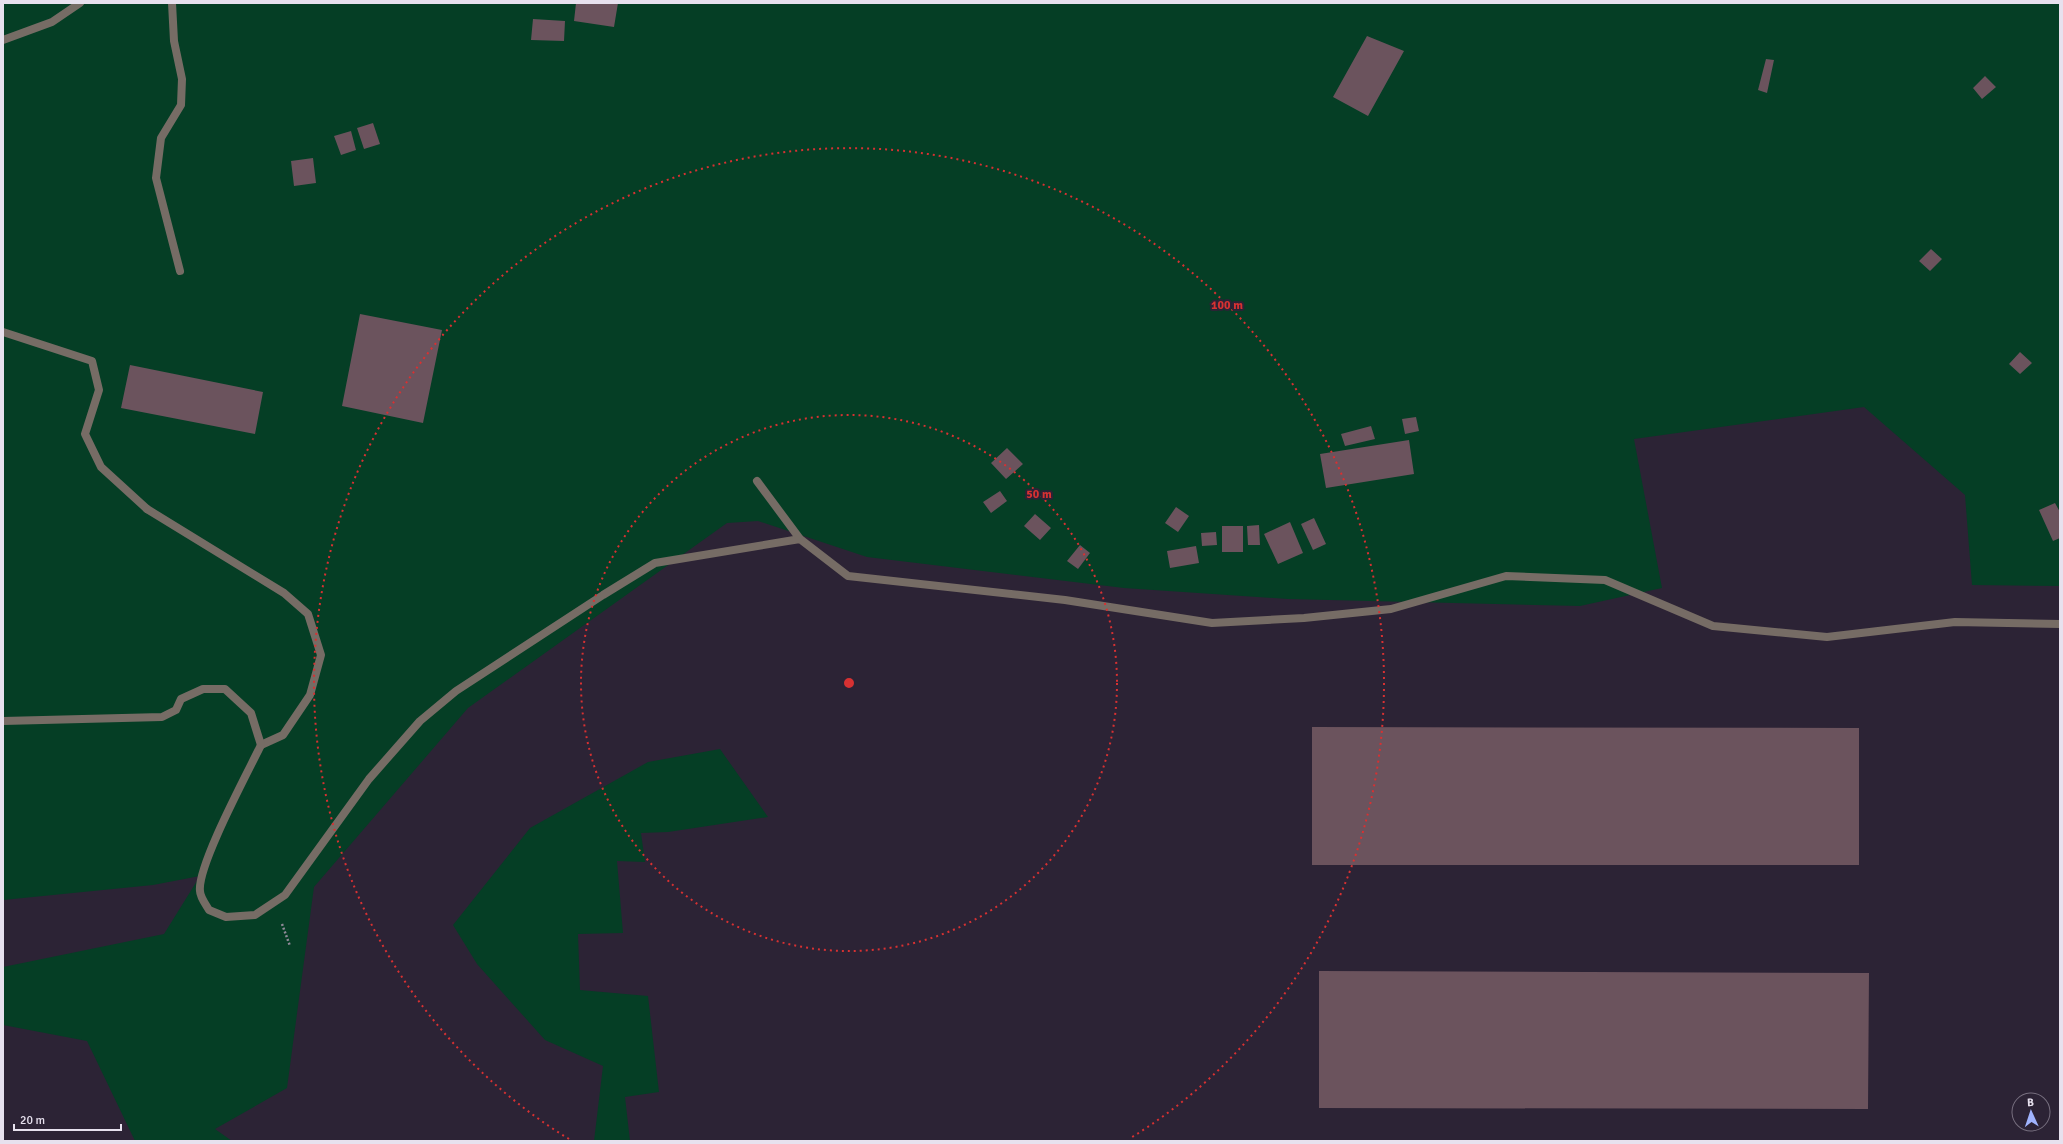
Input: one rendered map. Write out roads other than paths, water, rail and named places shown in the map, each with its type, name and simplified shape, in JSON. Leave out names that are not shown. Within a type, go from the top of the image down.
[{"type":"street","points":[[3,40],[52,22],[80,3]]},
{"type":"street","points":[[172,3],[174,40],[182,79],[181,105],[161,138],[156,178],[180,271]]},
{"type":"street","points":[[3,332],[92,361],[99,390],[86,434],[101,467],[147,509],[284,593],[308,614],[321,655],[310,695],[283,735],[261,745],[216,839],[203,870],[200,891],[208,910],[226,917],[255,916],[285,895],[369,779],[420,720],[456,691],[540,635],[655,563],[800,539]]},
{"type":"street","points":[[757,481],[800,539],[848,576],[1065,600],[1212,623],[1304,618],[1390,609],[1506,576],[1605,580],[1713,626],[1827,637],[1955,622],[2060,624]]},
{"type":"street","points":[[3,721],[162,717],[176,710],[181,699],[203,689],[224,689],[251,713],[261,745]]}]
